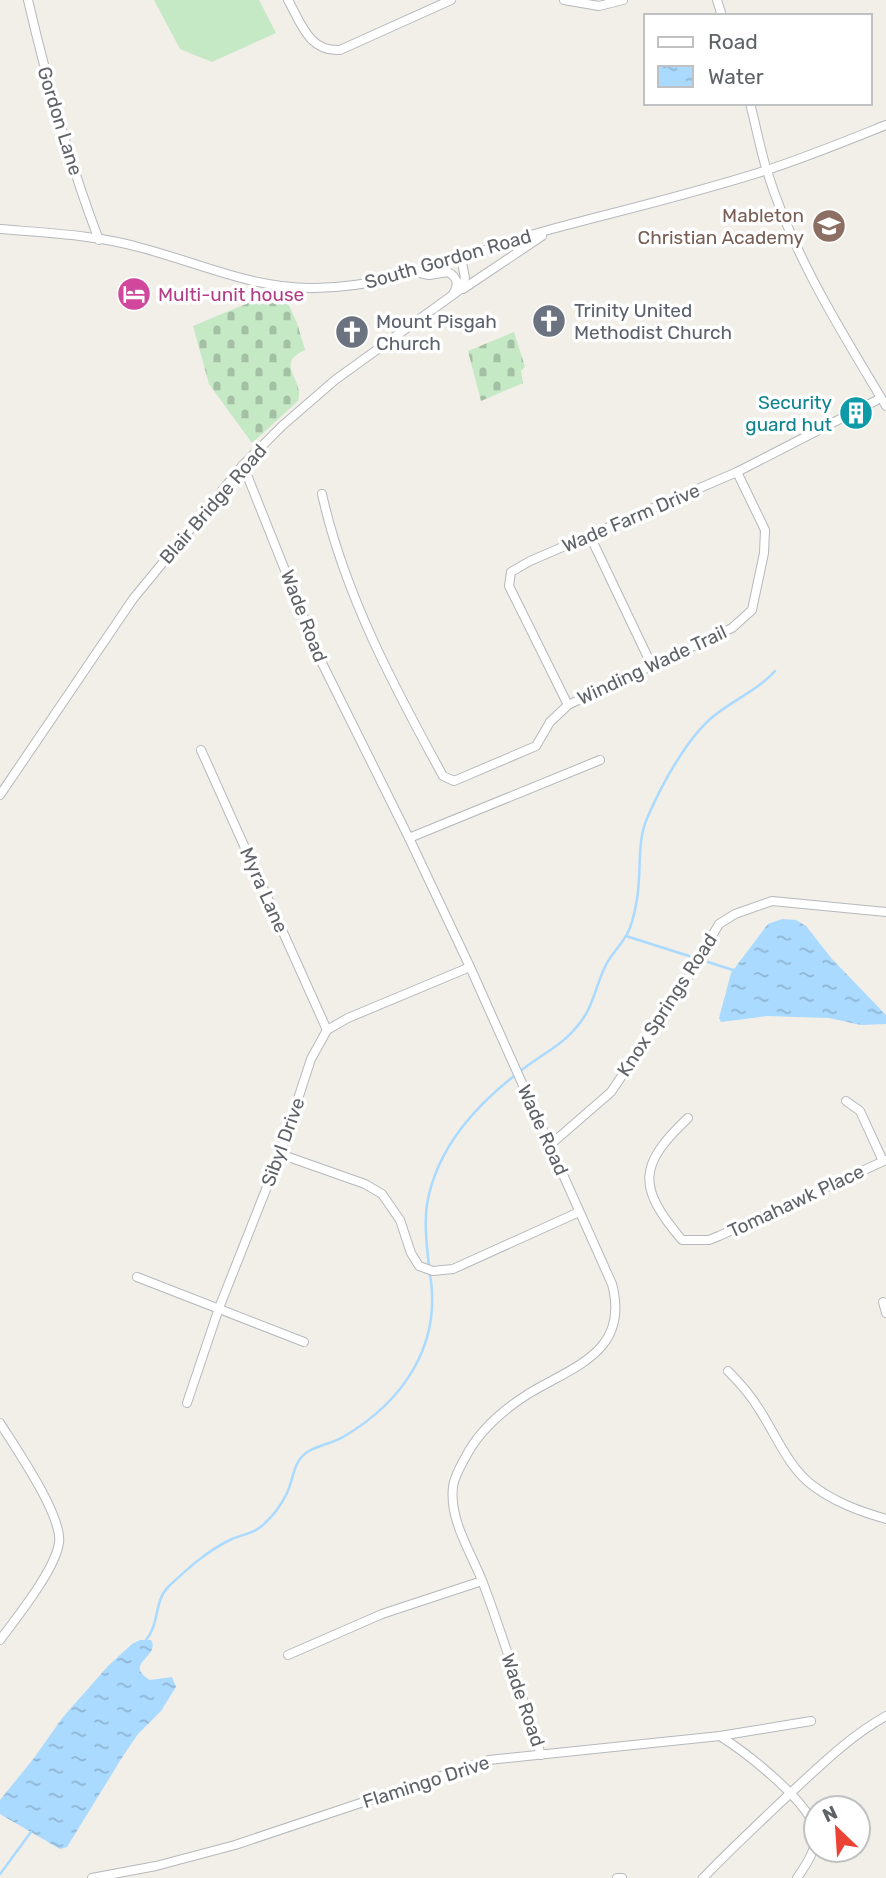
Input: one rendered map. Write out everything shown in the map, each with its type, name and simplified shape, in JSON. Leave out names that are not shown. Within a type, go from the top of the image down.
[{"type":"street","name":"Gordon Lane","points":[[28,0],[46,75],[85,204],[99,240]]},
{"type":"street","points":[[288,0],[309,39],[328,51],[340,50],[451,0]]},
{"type":"street","points":[[564,0],[599,6],[623,0]]},
{"type":"street","points":[[751,105],[767,170],[808,269],[838,326],[884,402]]},
{"type":"street","name":"South Gordon Road","points":[[0,229],[140,247],[229,276],[275,287],[331,288],[415,272],[554,228],[767,170],[886,125]]},
{"type":"street","name":"Blair Bridge Road","points":[[0,796],[134,599],[243,465],[282,426],[335,380],[451,296],[554,228]]},
{"type":"street","points":[[451,296],[464,285],[461,257]]},
{"type":"street","points":[[415,272],[429,275],[448,272],[455,276],[457,288],[451,296]]},
{"type":"street","name":"Wade Farm Drive","points":[[568,705],[509,586],[511,572],[530,561],[737,471],[884,402]]},
{"type":"street","name":"Wade Road","points":[[243,465],[312,641],[410,838],[470,967],[612,1284],[616,1299],[616,1314],[609,1336],[597,1352],[583,1364],[529,1394],[492,1423],[469,1448],[453,1484],[452,1508],[482,1581],[541,1755]]},
{"type":"street","name":"Winding Wade Trail","points":[[322,494],[328,520],[365,624],[443,776],[454,781],[536,746],[550,722],[568,705],[732,628],[752,610],[764,553],[765,530],[737,471]]},
{"type":"street","points":[[590,536],[652,666]]},
{"type":"street","name":"Myra Lane","points":[[201,750],[327,1030]]},
{"type":"street","points":[[410,838],[600,760]]},
{"type":"street","name":"Knox Springs Road","points":[[550,1145],[611,1093],[687,979],[719,924],[735,914],[772,901],[886,912]]},
{"type":"street","points":[[327,1030],[348,1018],[470,967]]},
{"type":"street","name":"Sibyl Drive","points":[[187,1403],[219,1308],[281,1154],[311,1059],[327,1030]]},
{"type":"street","points":[[846,1101],[860,1111],[884,1160]]},
{"type":"street","name":"Tomahawk Place","points":[[688,1118],[655,1153],[649,1171],[652,1191],[660,1211],[682,1240],[709,1240],[884,1160]]},
{"type":"street","points":[[281,1154],[365,1184],[382,1194],[400,1220],[411,1253],[419,1266],[433,1271],[453,1269],[579,1212]]},
{"type":"street","points":[[137,1277],[304,1342]]},
{"type":"street","points":[[883,1302],[886,1313]]},
{"type":"street","points":[[728,1371],[757,1405],[794,1466],[810,1484],[836,1501],[886,1519]]},
{"type":"street","points":[[0,1423],[34,1479],[58,1527],[60,1537],[52,1562],[0,1640]]},
{"type":"street","points":[[288,1655],[382,1614],[482,1581]]},
{"type":"street","points":[[703,1878],[790,1793],[862,1730],[886,1716]]},
{"type":"street","name":"Flamingo Drive","points":[[92,1878],[156,1866],[235,1845],[489,1760],[720,1736],[811,1721]]},
{"type":"street","points":[[720,1736],[755,1761],[790,1793],[811,1821],[816,1836],[813,1851],[797,1878]]},
{"type":"green space","points":[[154,0],[259,0],[276,33],[212,62],[180,49]]},
{"type":"green space","points":[[270,294],[286,299],[305,350],[291,361],[292,372],[298,385],[298,401],[252,443],[209,384],[193,326]]},
{"type":"green space","points":[[514,332],[525,367],[521,371],[523,383],[481,401],[468,351]]},
{"type":"water","points":[[782,919],[796,920],[806,926],[832,959],[886,1015],[886,1024],[861,1025],[829,1018],[767,1016],[721,1022],[719,1018],[731,973],[768,924]]},
{"type":"water","points":[[140,1640],[151,1640],[153,1646],[141,1664],[142,1674],[150,1680],[172,1677],[176,1687],[161,1711],[138,1734],[123,1756],[67,1847],[60,1849],[0,1814],[0,1800],[63,1717],[108,1666]]},
{"type":"waterway","points":[[429,1267],[427,1204],[432,1183],[450,1145],[475,1111],[490,1096],[565,1039],[586,1014],[606,964],[631,926],[637,899],[644,826],[668,776],[705,724],[775,671]]},
{"type":"waterway","points":[[626,936],[733,970]]},
{"type":"waterway","points":[[146,1640],[168,1587],[215,1549],[261,1526],[283,1501],[297,1464],[304,1455],[339,1439],[364,1423],[384,1407],[400,1389],[424,1348],[432,1300],[430,1274]]},
{"type":"waterway","points":[[0,1874],[31,1832]]},
{"type":"place","name":"Mableton Christian Academy","points":[[829,226]]},
{"type":"place","name":"Multi-unit house","points":[[134,294]]},
{"type":"place","name":"Trinity United Methodist Church","points":[[549,321]]},
{"type":"place","name":"Mount Pisgah Church","points":[[352,332]]},
{"type":"place","name":"Security guard hut","points":[[856,413]]}]
